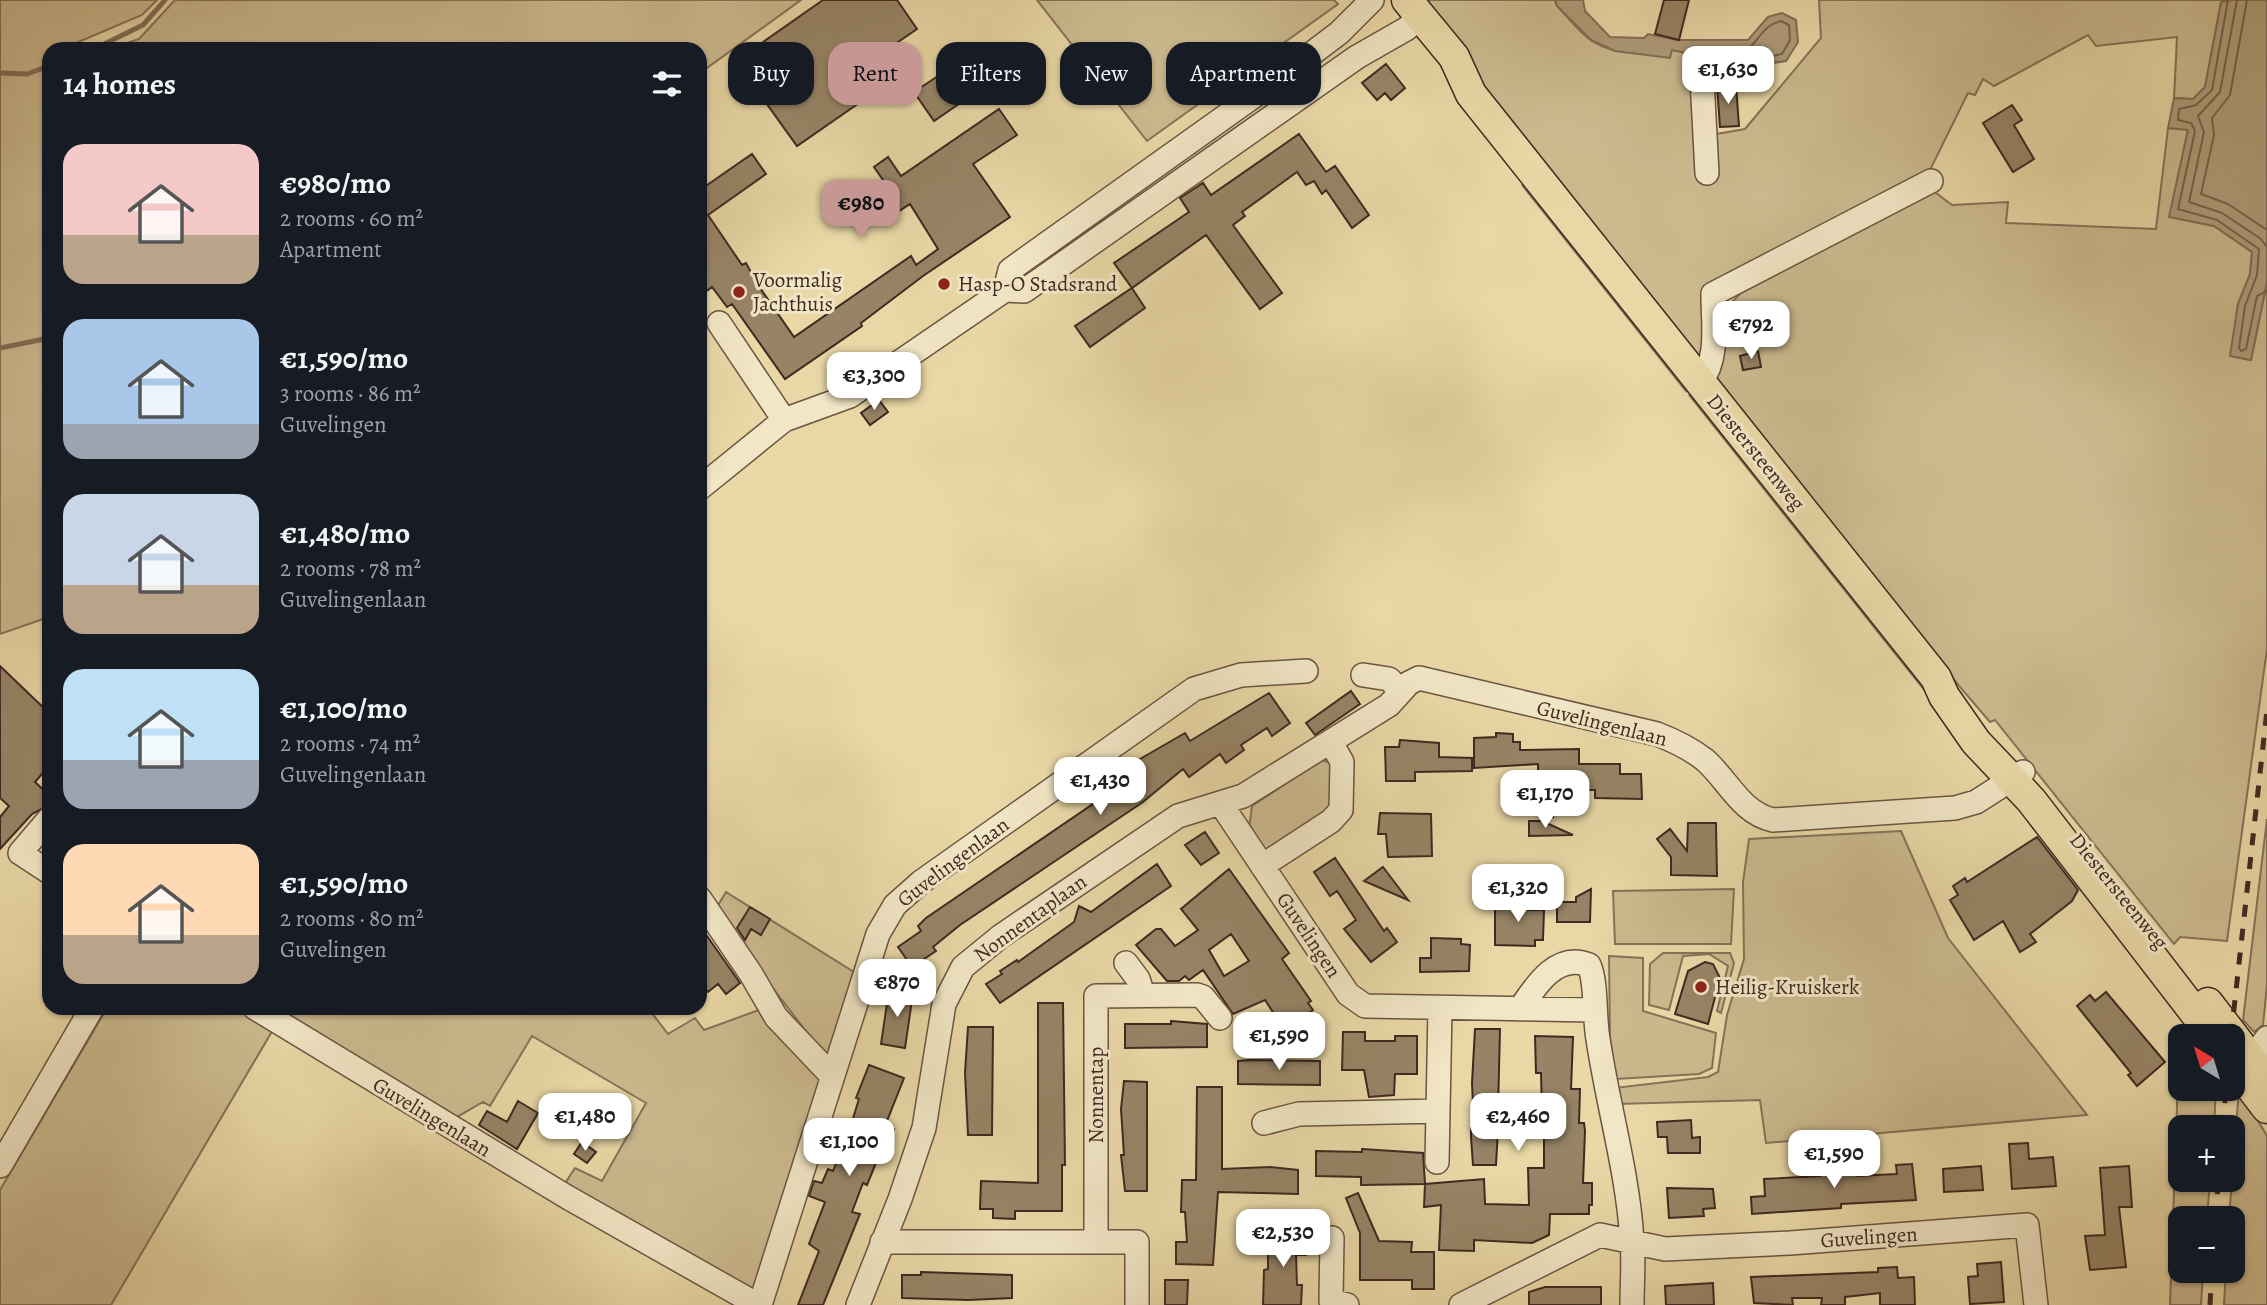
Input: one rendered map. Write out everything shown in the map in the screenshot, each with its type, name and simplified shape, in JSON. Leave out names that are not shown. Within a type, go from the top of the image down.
[{"type":"main road","name":"Diestersteenweg","points":[[1385,0],[1411,15],[1454,57],[1471,94],[1936,678],[1952,687],[2017,776],[2255,1058],[2267,1108]]},
{"type":"main road","name":"Diestersteenweg","points":[[2017,776],[2031,800],[2204,1024]]},
{"type":"street","points":[[1321,47],[1339,33],[1372,0]]},
{"type":"street","points":[[1321,82],[1411,15]]},
{"type":"street","points":[[1339,33],[1357,57]]},
{"type":"street","points":[[1701,61],[1707,173]]},
{"type":"street","points":[[1005,290],[1010,271],[1242,105]]},
{"type":"street","points":[[707,482],[784,420],[850,396],[1005,290],[1024,291],[1288,105]]},
{"type":"street","points":[[1700,382],[1711,368],[1713,360],[1713,295],[1931,181]]},
{"type":"street","points":[[719,323],[784,420]]},
{"type":"street","name":"Guvelingenlaan","points":[[267,1015],[555,1190],[759,1305],[878,934],[895,905],[906,894],[1194,690],[1241,674],[1306,671]]},
{"type":"street","points":[[1363,675],[1389,679],[1401,691]]},
{"type":"street","name":"Guvelingenlaan","points":[[1401,691],[1419,678],[1657,734],[1682,744],[1706,761],[1758,817],[1773,820],[1955,808],[1976,802],[2017,776]]},
{"type":"street","name":"Nonnentaplaan","points":[[858,1305],[900,1199],[924,1128],[944,1003],[963,967],[1002,936],[1178,816],[1243,796],[1332,744],[1389,705],[1401,691]]},
{"type":"street","points":[[1262,866],[1331,821],[1341,810],[1342,762],[1332,744]]},
{"type":"street","name":"Guvelingen","points":[[1221,804],[1348,994],[1365,1006],[1593,1010]]},
{"type":"street","points":[[42,827],[20,853],[42,867]]},
{"type":"street","points":[[707,909],[751,974],[776,1017],[832,1076]]},
{"type":"street","points":[[1520,1009],[1535,986],[1563,962],[1579,961],[1590,965],[1594,975],[1593,1010],[1632,1241],[1632,1305]]},
{"type":"street","points":[[1126,963],[1138,979],[1143,995]]},
{"type":"street","name":"Nonnentap","points":[[1096,1241],[1096,996],[1203,996],[1220,1018]]},
{"type":"street","points":[[1437,1162],[1440,1009]]},
{"type":"street","points":[[0,1166],[88,1015]]},
{"type":"street","points":[[1264,1123],[1298,1114],[1438,1111]]},
{"type":"street","name":"Guvelingen","points":[[1461,1305],[1600,1235],[1664,1249],[2027,1225],[2036,1305]]},
{"type":"street","points":[[1332,1238],[1331,1301],[1347,1305]]},
{"type":"street","points":[[882,1242],[1138,1242],[1137,1305]]},
{"type":"shaded area","points":[[0,0],[157,0],[142,15],[78,42],[42,42],[42,619],[0,634]]},
{"type":"shaded area","points":[[175,0],[801,0],[743,42],[728,42],[728,53],[707,68],[707,42],[130,42],[139,39]]},
{"type":"shaded area","points":[[1037,0],[1334,0],[1338,4],[1285,42],[1166,42],[1166,105],[1197,105],[1147,141],[1119,105],[1152,105],[1152,42],[1070,42]]},
{"type":"shaded area","points":[[1418,0],[1555,0],[1557,6],[1592,41],[1616,51],[1641,53],[1692,44],[1716,134],[1745,129],[1821,38],[1819,0],[2232,0],[2221,3],[2205,87],[2193,99],[2174,98],[2177,37],[2096,46],[2088,35],[1994,86],[1983,79],[1975,95],[1968,93],[1928,174],[1716,291],[1698,362],[1528,147],[1452,41]]},
{"type":"shaded area","points":[[2168,128],[2188,129],[2170,217],[2214,226],[2252,252],[2250,274],[2238,304],[2231,356],[2251,360],[2267,282],[2267,649],[2227,941],[2180,937],[2174,944],[1995,720],[1990,722],[1960,687],[1721,393],[1714,369],[1720,335],[1730,304],[1741,293],[1932,190],[1952,205],[2008,202],[2006,223],[2156,229]]},
{"type":"shaded area","points":[[1322,760],[1331,763],[1332,806],[1324,816],[1266,853],[1249,829],[1252,806]]},
{"type":"shaded area","points":[[2267,819],[2267,985],[2263,1025],[2254,1032],[2243,1020]]},
{"type":"shaded area","points":[[1901,831],[1948,938],[2087,1115],[1766,1143],[1760,1100],[1617,1104],[1614,1088],[1708,1077],[1718,1072],[1727,1015],[1744,959],[1743,882],[1749,839]]},
{"type":"shaded area","points":[[1734,889],[1731,944],[1615,944],[1613,891]]},
{"type":"shaded area","points":[[726,892],[857,974],[829,1061],[714,912]]},
{"type":"shaded area","points":[[1663,953],[1730,953],[1734,963],[1721,1013],[1717,1011],[1728,966],[1709,954],[1683,956],[1669,1010],[1649,1005],[1650,964]]},
{"type":"shaded area","points":[[1609,956],[1643,958],[1643,1011],[1716,1033],[1712,1068],[1699,1074],[1616,1079],[1610,1038]]},
{"type":"shaded area","points":[[759,1010],[822,1078],[758,1293],[564,1185],[575,1168],[602,1181],[646,1103],[532,1036],[490,1106],[483,1102],[450,1121],[277,1015],[653,1015],[668,1034],[695,1018],[704,1030]]},
{"type":"shaded area","points":[[103,1015],[252,1015],[274,1028],[111,1305],[0,1305],[0,1190]]},
{"type":"shaded area","points":[[2245,1099],[2267,1136],[2267,1305],[2224,1305],[2225,1283],[2245,1283],[2245,1206],[2230,1206],[2231,1192],[2245,1192],[2245,1115],[2237,1115],[2238,1101]]},
{"type":"shaded area","points":[[2177,1101],[2215,1101],[2215,1115],[2177,1115]]},
{"type":"shaded area","points":[[2174,1192],[2209,1192],[2208,1206],[2173,1206]]},
{"type":"shaded area","points":[[2171,1283],[2202,1283],[2201,1305],[2170,1305]]},
{"type":"water","points":[[1555,0],[1583,0],[1585,11],[1610,37],[1644,38],[1648,34],[1677,40],[1748,40],[1768,17],[1782,13],[1796,20],[1798,42],[1786,61],[1766,64],[1742,58],[1708,58],[1672,50],[1670,58],[1615,51],[1591,40],[1557,6]]},
{"type":"water","points":[[2267,0],[2267,282],[2251,360],[2230,356],[2238,304],[2250,274],[2252,252],[2214,226],[2169,217],[2188,130],[2168,128],[2174,98],[2193,99],[2205,87],[2221,2]]},
{"type":"building","points":[[823,0],[897,0],[917,29],[898,42],[828,42],[828,105],[856,105],[797,146],[768,105],[814,105],[814,42],[763,42]]},
{"type":"building","points":[[1664,0],[1689,0],[1679,40],[1655,34]]},
{"type":"building","points":[[1386,64],[1405,88],[1391,100],[1385,93],[1377,100],[1362,83]]},
{"type":"building","points":[[936,77],[936,105],[957,105],[934,121],[922,104],[922,87]]},
{"type":"building","points":[[1736,85],[1739,126],[1720,127],[1717,86]]},
{"type":"building","points":[[2012,105],[2022,120],[2014,125],[2034,159],[2013,172],[1983,123]]},
{"type":"building","points":[[999,109],[1017,135],[973,164],[1010,217],[923,276],[861,323],[862,326],[785,379],[732,304],[727,307],[712,287],[707,291],[707,185],[752,154],[766,174],[708,215],[742,265],[746,263],[794,337],[911,256],[916,265],[938,249],[910,204],[887,219],[869,190],[883,180],[874,167],[888,157],[901,176]]},
{"type":"building","points":[[1299,134],[1326,172],[1335,166],[1369,215],[1352,228],[1326,190],[1322,194],[1314,181],[1306,185],[1297,172],[1242,212],[1245,216],[1233,225],[1282,293],[1260,309],[1206,235],[1132,288],[1114,263],[1189,212],[1180,198],[1203,183],[1211,195]]},
{"type":"building","points":[[1132,288],[1145,308],[1090,347],[1075,326]]},
{"type":"building","points":[[1758,351],[1761,367],[1743,370],[1740,356]]},
{"type":"building","points":[[879,400],[888,412],[870,425],[861,413]]},
{"type":"building","points":[[0,666],[42,706],[42,774],[35,782],[42,788],[42,809],[32,814],[0,849],[0,817],[9,806],[0,798]]},
{"type":"building","points":[[1351,691],[1360,704],[1315,735],[1306,723]]},
{"type":"building","points":[[1269,693],[1290,723],[1272,736],[1267,728],[1241,745],[1244,750],[1226,763],[1220,754],[1189,777],[1183,769],[1143,802],[960,925],[933,947],[936,951],[912,967],[898,947],[921,931],[918,926],[926,918],[1128,780],[1122,772],[1140,759],[1185,733],[1190,741]]},
{"type":"building","points":[[1496,733],[1513,734],[1513,742],[1520,742],[1520,750],[1579,749],[1579,764],[1620,764],[1620,774],[1641,774],[1642,799],[1595,798],[1595,790],[1557,790],[1558,798],[1552,798],[1553,817],[1539,817],[1538,764],[1474,768],[1474,738],[1496,737]]},
{"type":"building","points":[[1400,740],[1439,743],[1439,757],[1472,758],[1472,771],[1415,772],[1415,781],[1386,781],[1385,747],[1399,747]]},
{"type":"building","points":[[1380,813],[1431,814],[1432,856],[1388,857],[1386,834],[1378,834]]},
{"type":"building","points":[[1529,821],[1542,821],[1573,835],[1529,836]]},
{"type":"building","points":[[1688,823],[1716,823],[1717,876],[1671,875],[1671,857],[1657,839],[1670,829],[1687,851]]},
{"type":"building","points":[[1205,832],[1219,853],[1201,865],[1185,845]]},
{"type":"building","points":[[2037,837],[2078,890],[2072,901],[2030,934],[2036,942],[2020,952],[2003,921],[1974,940],[1950,900],[1958,895],[1953,886],[1965,878],[1967,882]]},
{"type":"building","points":[[1335,858],[1384,931],[1387,928],[1397,942],[1371,962],[1344,929],[1356,920],[1337,891],[1330,896],[1314,872]]},
{"type":"building","points":[[1157,864],[1171,886],[1000,1003],[986,984],[1002,974],[1000,971],[1017,960],[1018,962],[1074,922],[1079,906],[1091,912]]},
{"type":"building","points":[[1383,867],[1408,900],[1364,881]]},
{"type":"building","points":[[1229,869],[1289,953],[1282,959],[1311,1001],[1308,1003],[1313,1010],[1291,1026],[1285,1019],[1280,1023],[1265,1000],[1233,1014],[1203,970],[1189,980],[1185,976],[1179,981],[1167,981],[1136,945],[1156,929],[1161,929],[1175,946],[1198,930],[1181,909]],"holes":[[[1231,934],[1249,961],[1224,976],[1209,950]]]},
{"type":"building","points":[[1591,889],[1590,922],[1557,922],[1557,902],[1576,902],[1576,897]]},
{"type":"building","points":[[1501,899],[1511,903],[1528,903],[1528,910],[1544,910],[1543,940],[1535,940],[1535,946],[1495,945],[1495,904]]},
{"type":"building","points":[[750,907],[770,919],[761,935],[751,929],[745,940],[737,928]]},
{"type":"building","points":[[707,936],[740,983],[726,994],[718,984],[708,992]]},
{"type":"building","points":[[1431,938],[1461,939],[1461,944],[1470,945],[1469,971],[1420,972],[1420,958],[1431,958]]},
{"type":"building","name":"Heilig-Kruiskerk","points":[[1705,962],[1713,964],[1720,978],[1708,1024],[1675,1014],[1688,971]]},
{"type":"building","points":[[889,990],[913,993],[905,1048],[881,1044]]},
{"type":"building","points":[[2106,992],[2165,1062],[2137,1086],[2128,1075],[2131,1073],[2077,1006],[2090,995],[2095,1001]]},
{"type":"building","points":[[1038,1003],[1063,1003],[1065,1165],[1062,1165],[1062,1211],[1015,1211],[1015,1219],[993,1218],[993,1209],[980,1209],[981,1181],[1038,1183]]},
{"type":"building","points":[[1171,1021],[1207,1024],[1207,1047],[1125,1048],[1125,1024],[1171,1024]]},
{"type":"building","points":[[968,1027],[993,1027],[992,1135],[968,1135],[965,1073]]},
{"type":"building","points":[[1475,1029],[1500,1029],[1498,1110],[1542,1111],[1541,1073],[1536,1073],[1535,1036],[1573,1037],[1571,1089],[1580,1089],[1579,1123],[1584,1123],[1585,1131],[1583,1183],[1592,1183],[1592,1205],[1589,1205],[1589,1214],[1550,1214],[1549,1235],[1532,1243],[1474,1240],[1474,1251],[1439,1250],[1441,1205],[1424,1207],[1425,1184],[1484,1179],[1485,1204],[1529,1205],[1528,1168],[1544,1168],[1544,1129],[1498,1129],[1496,1165],[1473,1165],[1471,1128],[1474,1129],[1472,1083]]},
{"type":"building","points":[[1343,1032],[1365,1032],[1365,1041],[1395,1041],[1395,1036],[1417,1036],[1417,1074],[1395,1074],[1394,1095],[1369,1097],[1364,1070],[1342,1070]]},
{"type":"building","points":[[1238,1061],[1320,1061],[1320,1085],[1238,1084]]},
{"type":"building","points":[[869,1065],[904,1078],[885,1126],[894,1129],[885,1150],[882,1148],[867,1185],[863,1183],[852,1212],[860,1214],[823,1305],[798,1305],[819,1251],[809,1244],[825,1202],[809,1196],[814,1181],[822,1183],[828,1169],[833,1171],[843,1146],[828,1137],[832,1124],[850,1128],[859,1099],[856,1098]]},
{"type":"building","points":[[1124,1081],[1147,1082],[1147,1191],[1125,1191],[1121,1155],[1124,1155],[1121,1109]]},
{"type":"building","points":[[1197,1087],[1222,1087],[1222,1169],[1270,1167],[1298,1170],[1298,1194],[1218,1192],[1213,1265],[1176,1264],[1176,1242],[1187,1242],[1185,1212],[1181,1212],[1182,1180],[1196,1180]]},
{"type":"building","points":[[518,1101],[538,1113],[517,1149],[479,1125],[487,1111],[507,1122]]},
{"type":"building","points":[[1691,1120],[1692,1138],[1700,1137],[1700,1153],[1668,1153],[1667,1137],[1658,1137],[1657,1122]]},
{"type":"building","points":[[582,1142],[596,1152],[587,1163],[574,1154]]},
{"type":"building","points":[[2028,1143],[2029,1159],[2053,1157],[2056,1186],[2012,1189],[2009,1144]]},
{"type":"building","points":[[1362,1149],[1423,1153],[1425,1184],[1361,1185],[1361,1177],[1316,1176],[1316,1151],[1362,1152]]},
{"type":"building","points":[[1838,1158],[1839,1169],[1849,1168],[1857,1176],[1897,1174],[1896,1165],[1912,1164],[1916,1200],[1841,1204],[1841,1208],[1752,1214],[1751,1197],[1765,1196],[1764,1179],[1820,1176],[1818,1159]]},
{"type":"building","points":[[1981,1166],[1983,1190],[1944,1192],[1943,1169]]},
{"type":"building","points":[[2129,1166],[2132,1207],[2119,1207],[2126,1267],[2090,1270],[2085,1236],[2105,1235],[2100,1168]]},
{"type":"building","points":[[1667,1188],[1713,1189],[1715,1208],[1703,1209],[1704,1216],[1669,1218]]},
{"type":"building","points":[[1358,1193],[1379,1241],[1412,1242],[1411,1252],[1434,1252],[1434,1289],[1412,1289],[1412,1280],[1360,1280],[1360,1233],[1346,1198]]},
{"type":"building","points":[[1268,1233],[1306,1233],[1306,1255],[1296,1255],[1297,1285],[1302,1285],[1301,1305],[1263,1305],[1264,1270],[1268,1269]]},
{"type":"building","points":[[2001,1262],[2004,1302],[1970,1304],[1968,1277],[1978,1276],[1977,1264]]},
{"type":"building","points":[[1897,1267],[1898,1278],[1914,1277],[1915,1305],[1880,1305],[1880,1293],[1845,1297],[1845,1305],[1821,1305],[1822,1298],[1792,1298],[1793,1305],[1754,1303],[1751,1277],[1878,1272],[1878,1268]]},
{"type":"building","points":[[921,1272],[1012,1275],[1012,1298],[902,1298],[902,1275],[921,1275]]},
{"type":"building","points":[[1165,1280],[1188,1280],[1187,1305],[1165,1305]]},
{"type":"building","points":[[1713,1283],[1714,1305],[1666,1305],[1665,1286]]},
{"type":"building","points":[[1545,1287],[1601,1287],[1601,1305],[1529,1305],[1529,1292]]},
{"type":"waterway","points":[[108,42],[143,25],[165,0]]},
{"type":"waterway","points":[[0,73],[27,74],[42,69]]},
{"type":"waterway","points":[[1524,185],[1687,390]]},
{"type":"waterway","points":[[0,348],[42,339]]},
{"type":"waterway","points":[[1691,395],[1927,691]]},
{"type":"railway","points":[[2232,1024],[2267,710]]},
{"type":"railway","points":[[2224,1115],[2225,1101]]},
{"type":"railway","points":[[2217,1192],[2217,1206]]},
{"type":"railway","points":[[2210,1305],[2211,1283]]},
{"type":"place","name":"Hasp-O Stadsrand","points":[[944,284]]},
{"type":"place","name":"Voormalig Jachthuis","points":[[739,292]]},
{"type":"place","name":"Heilig-Kruiskerk","points":[[1701,987]]}]
